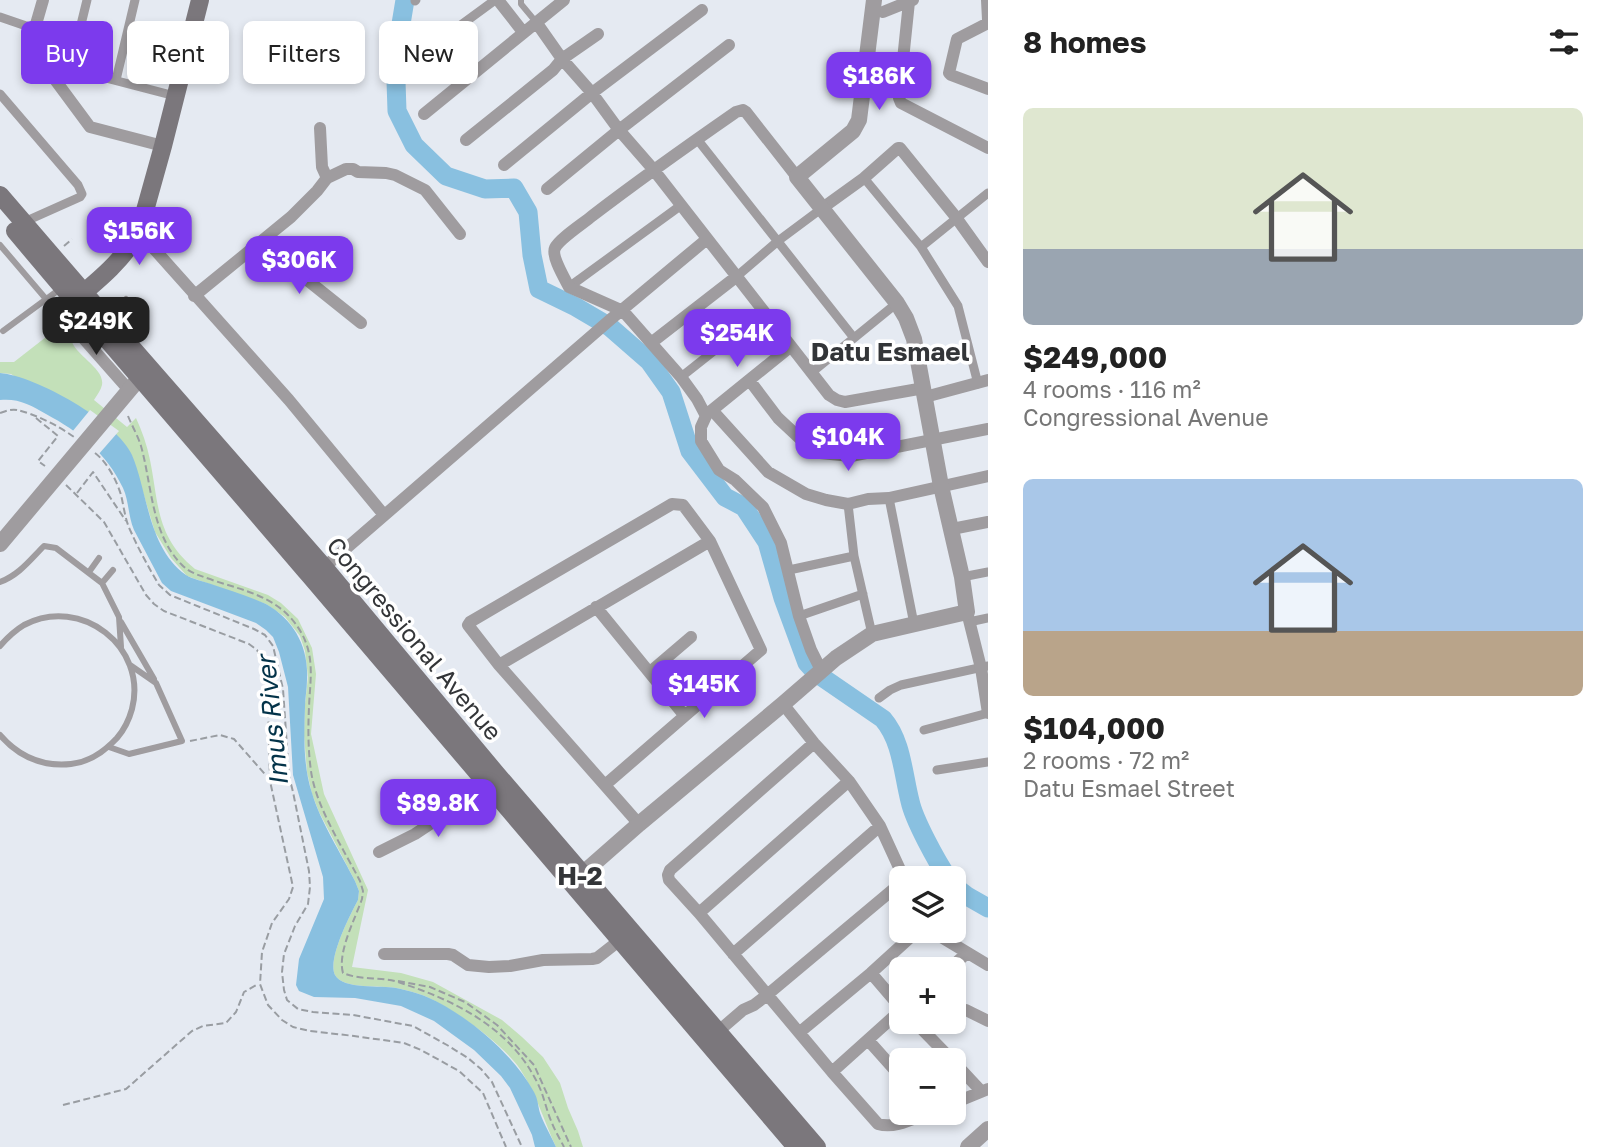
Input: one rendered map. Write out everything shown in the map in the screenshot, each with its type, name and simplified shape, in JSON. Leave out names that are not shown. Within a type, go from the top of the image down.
[{"type":"main road","points":[[75,295],[116,265],[139,232],[200,0]]},
{"type":"main road","name":"Congressional Avenue","points":[[0,195],[75,295],[101,323],[139,378],[318,572],[714,1040],[796,1147]]},
{"type":"main road","name":"Congressional Avenue","points":[[0,212],[24,229]]},
{"type":"main road","name":"Congressional Avenue","points":[[577,879],[620,940],[817,1147]]},
{"type":"street","points":[[38,21],[43,0]]},
{"type":"street","points":[[87,0],[77,41],[102,77],[176,96]]},
{"type":"street","points":[[116,80],[135,0]]},
{"type":"street","points":[[467,21],[496,0],[523,32]]},
{"type":"street","points":[[424,114],[564,0]]},
{"type":"street","points":[[987,0],[988,22],[955,41],[949,73],[988,89]]},
{"type":"street","points":[[797,177],[857,125],[878,6],[911,1],[899,97],[901,103],[988,148]]},
{"type":"street","points":[[503,165],[702,9]]},
{"type":"street","points":[[0,17],[21,24]]},
{"type":"street","points":[[536,22],[562,60],[653,169],[829,395],[845,402],[925,393],[983,382],[958,306],[921,247],[864,178]]},
{"type":"street","points":[[466,140],[597,34]]},
{"type":"street","points":[[547,189],[729,46]]},
{"type":"street","points":[[58,84],[90,127],[163,146]]},
{"type":"street","points":[[0,94],[78,185],[82,194],[24,229]]},
{"type":"street","points":[[924,730],[988,713],[985,667],[968,617],[962,577],[941,486],[914,339],[897,303],[743,110],[736,112],[653,169],[556,246],[555,257],[569,287],[623,311],[709,413],[768,472],[806,494],[848,504],[889,498],[941,486],[988,476]]},
{"type":"street","points":[[320,128],[322,167],[327,178]]},
{"type":"street","points":[[697,139],[855,338]]},
{"type":"street","points":[[651,343],[778,241],[864,178],[898,148],[902,149],[988,262]]},
{"type":"street","points":[[194,296],[291,217],[327,178],[346,169],[395,175],[425,190],[460,234]]},
{"type":"street","points":[[921,247],[988,193]]},
{"type":"street","points":[[569,287],[680,206]]},
{"type":"street","points":[[139,232],[289,400],[384,515]]},
{"type":"street","points":[[269,236],[301,275],[361,323]]},
{"type":"street","points":[[318,572],[707,239]]},
{"type":"street","points":[[0,544],[51,472],[72,458],[139,378],[84,339],[75,295]]},
{"type":"street","points":[[811,373],[897,303]]},
{"type":"street","points":[[681,377],[763,312]]},
{"type":"street","points":[[790,347],[709,413],[701,427],[701,441],[719,470],[735,480],[763,507],[781,543],[816,675]]},
{"type":"street","points":[[750,381],[778,418],[808,446],[820,453],[851,456],[988,429]]},
{"type":"street","points":[[889,498],[914,624]]},
{"type":"street","points":[[605,785],[761,650],[710,541],[683,505],[672,504],[470,622],[469,628],[499,664],[639,824]]},
{"type":"street","points":[[848,504],[854,556],[872,634]]},
{"type":"street","points":[[951,529],[988,522]]},
{"type":"street","points":[[499,664],[710,541]]},
{"type":"street","points":[[789,570],[854,556]]},
{"type":"street","points":[[962,577],[988,572]]},
{"type":"street","points":[[799,616],[863,594]]},
{"type":"street","points":[[596,607],[684,715]]},
{"type":"street","points":[[577,879],[836,658],[872,634],[914,624],[968,617],[988,618]]},
{"type":"street","points":[[650,672],[691,637]]},
{"type":"street","points":[[879,698],[901,685],[985,667]]},
{"type":"street","points":[[783,704],[849,781],[880,826],[898,866]]},
{"type":"street","points":[[814,743],[670,870],[669,880],[878,1124],[896,1125]]},
{"type":"street","points":[[937,770],[988,762]]},
{"type":"street","points":[[379,852],[439,818],[489,777]]},
{"type":"street","points":[[699,913],[849,781]]},
{"type":"street","points":[[733,954],[880,826]]},
{"type":"street","points":[[714,1040],[747,1015],[754,1005],[889,893]]},
{"type":"street","points":[[384,954],[449,954],[468,965],[510,966],[543,960],[597,958],[620,940]]},
{"type":"street","points":[[800,1032],[904,943]]},
{"type":"street","points":[[951,943],[988,965]]},
{"type":"street","points":[[963,957],[967,953]]},
{"type":"street","points":[[871,974],[889,995]]},
{"type":"street","points":[[966,1010],[988,1021]]},
{"type":"street","points":[[832,1072],[889,1020]]},
{"type":"street","points":[[927,1034],[940,1048]]},
{"type":"street","points":[[868,1040],[889,1064]]},
{"type":"street","points":[[966,1073],[985,1090],[966,1097]]},
{"type":"street","points":[[968,1147],[988,1129]]},
{"type":"lane","points":[[521,0],[521,4],[536,22]]},
{"type":"lane","points":[[24,229],[1,249],[46,299]]},
{"type":"lane","points":[[3,331],[46,299],[75,295]]},
{"type":"lane","points":[[101,323],[126,299]]},
{"type":"lane","points":[[0,582],[24,568],[44,546],[56,548],[102,583],[156,683],[182,741],[129,754],[109,747]]},
{"type":"lane","points":[[89,572],[99,558]]},
{"type":"lane","points":[[102,583],[113,570]]},
{"type":"lane","points":[[0,646],[10,635],[42,618],[60,616],[78,619],[95,625],[110,635],[122,649],[134,682],[130,718],[121,734],[109,747],[94,757],[77,763],[41,763],[24,756],[0,735]]},
{"type":"lane","points":[[119,617],[122,649]]},
{"type":"lane","points":[[130,665],[156,683]]},
{"type":"path","points":[[0,413],[17,411],[48,421],[80,441]]},
{"type":"path","points":[[33,416],[58,436],[38,461],[104,522],[154,604],[164,611],[249,644],[257,650],[263,662],[268,702],[270,781],[293,887],[289,899],[272,923],[262,953],[260,984],[268,1005],[293,1027],[404,1043],[459,1072],[483,1093],[506,1147]]},
{"type":"path","points":[[128,416],[141,445],[147,482],[160,529],[173,555],[190,572],[253,593],[279,607],[295,622],[309,649],[312,676],[308,734],[315,792],[363,891],[342,955],[343,973],[354,978],[391,979],[430,987],[465,1002],[497,1025],[534,1065],[571,1147]]},
{"type":"path","points":[[90,449],[99,456],[116,483],[127,522]]},
{"type":"path","points":[[76,494],[93,472],[127,522],[163,590],[170,596],[265,635],[276,654],[285,700],[289,776],[310,887],[307,904],[284,954],[282,972],[287,999],[298,1009],[353,1015],[412,1026],[468,1058],[492,1082],[522,1147]]},
{"type":"path","points":[[182,741],[220,735],[234,739],[270,781]]},
{"type":"path","points":[[391,979],[460,1007],[493,1028],[511,1045],[536,1079],[551,1122],[564,1147]]},
{"type":"path","points":[[63,1105],[126,1089],[192,1031],[226,1023],[236,1012],[244,992],[260,984]]},
{"type":"green space","points":[[73,316],[71,339],[102,379],[94,400],[127,427],[136,418],[149,454],[161,519],[173,545],[195,569],[268,595],[281,603],[298,619],[312,648],[316,674],[311,734],[324,794],[368,890],[352,967],[401,973],[433,982],[502,1020],[543,1057],[560,1083],[583,1147],[556,1147],[520,1069],[502,1049],[464,1019],[420,994],[396,988],[354,985],[339,980],[335,975],[334,959],[345,926],[358,900],[359,891],[312,794],[304,735],[308,677],[300,636],[285,617],[266,604],[187,576],[171,558],[155,532],[132,456],[11,374],[0,373],[0,362],[14,362]]},
{"type":"water","points":[[0,373],[34,382],[74,403],[94,415],[124,442],[132,455],[156,535],[173,564],[194,579],[266,604],[292,626],[302,646],[307,668],[304,739],[309,783],[320,815],[359,891],[358,900],[345,926],[334,959],[335,975],[339,980],[354,985],[396,988],[420,994],[443,1005],[473,1025],[502,1050],[525,1078],[535,1095],[556,1147],[535,1147],[510,1088],[501,1076],[474,1050],[434,1021],[401,1006],[355,998],[314,997],[299,991],[296,985],[299,959],[324,899],[323,877],[293,775],[288,687],[273,637],[256,623],[171,591],[162,583],[134,530],[125,493],[108,464],[90,444],[58,421],[24,403],[0,400]]},
{"type":"pier","points":[[90,410],[119,431],[98,455],[72,432]]},
{"type":"waterway","points":[[405,0],[399,36],[397,111],[414,145],[446,176],[485,189],[514,188],[528,212],[532,255],[539,289],[610,327],[649,361],[671,392],[690,451],[725,497],[744,507],[767,542],[783,598],[807,663],[816,673],[883,719],[889,728],[898,747],[916,819],[941,866]]},
{"type":"waterway","points":[[966,895],[988,908]]},
{"type":"district","name":"Datu Esmael","points":[[890,351]]},
{"type":"district","name":"H-2","points":[[580,875]]},
{"type":"water label","name":"Imus River","points":[[272,721]]}]
